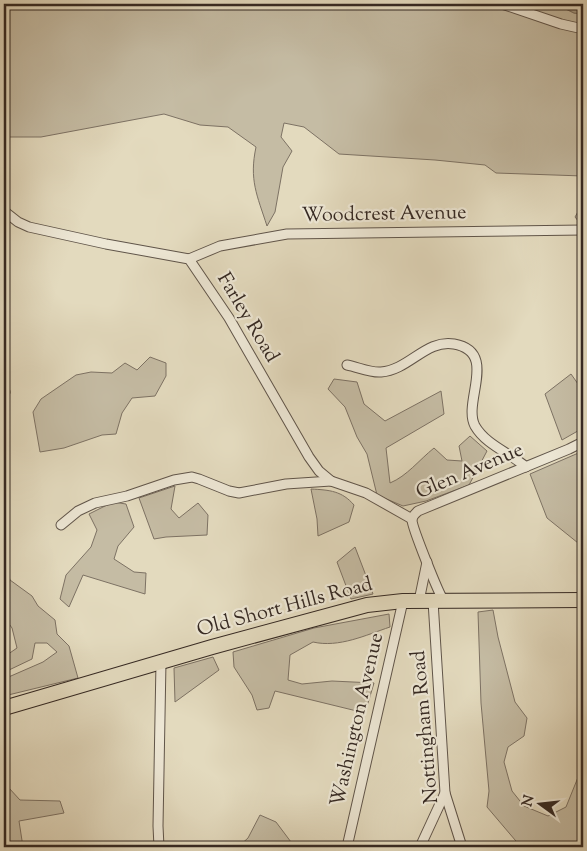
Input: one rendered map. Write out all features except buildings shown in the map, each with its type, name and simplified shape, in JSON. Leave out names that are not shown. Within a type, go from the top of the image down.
[{"type":"main road","name":"Old Short Hills Road","points":[[4,708],[161,662],[367,606],[403,601],[583,600]]},
{"type":"street","points":[[502,4],[561,24],[583,29]]},
{"type":"street","points":[[4,211],[18,222],[30,227],[106,244],[189,259]]},
{"type":"street","name":"Woodcrest Avenue","points":[[189,259],[220,246],[287,234],[583,230]]},
{"type":"street","name":"Farley Road","points":[[189,259],[229,318],[309,457],[319,470],[331,481],[366,493],[412,519]]},
{"type":"street","points":[[348,365],[381,372],[407,361],[434,345],[447,343],[465,348],[470,352],[477,364],[472,415],[475,426],[491,443],[526,467]]},
{"type":"street","name":"Glen Avenue","points":[[439,601],[427,559],[414,529],[412,519],[418,511],[583,442]]},
{"type":"street","points":[[61,525],[78,511],[95,503],[127,496],[174,480],[199,479],[229,492],[239,493],[286,484],[331,481]]},
{"type":"street","points":[[418,601],[426,572],[427,559]]},
{"type":"street","name":"Washington Avenue","points":[[347,847],[403,601]]},
{"type":"street","name":"Nottingham Road","points":[[439,601],[445,793],[462,847]]},
{"type":"street","points":[[159,847],[161,662]]},
{"type":"street","points":[[420,847],[445,793]]},
{"type":"shaded area","points":[[4,4],[556,4],[574,13],[583,14],[583,176],[496,173],[485,165],[339,154],[304,127],[284,123],[281,137],[292,151],[283,167],[275,212],[267,226],[255,187],[253,169],[256,147],[228,127],[200,125],[164,114],[41,137],[4,137]]},
{"type":"shaded area","points":[[556,4],[583,4],[583,14],[574,13]]},
{"type":"shaded area","points":[[583,203],[583,227],[575,217]]},
{"type":"shaded area","points":[[150,357],[166,363],[166,376],[155,396],[132,398],[122,413],[116,434],[102,435],[64,448],[40,452],[33,412],[41,399],[76,375],[91,372],[112,373],[125,363],[137,370]]},
{"type":"shaded area","points":[[571,374],[583,391],[583,428],[562,440],[545,394]]},
{"type":"shaded area","points":[[334,379],[357,382],[364,404],[385,421],[441,391],[444,414],[386,448],[390,483],[407,472],[434,448],[447,460],[462,461],[459,446],[470,436],[487,451],[469,485],[426,501],[403,506],[377,495],[367,454],[357,437],[345,407],[328,389]]},
{"type":"shaded area","points":[[583,451],[583,547],[547,518],[530,474]]},
{"type":"shaded area","points":[[175,486],[171,509],[179,518],[198,503],[208,515],[207,535],[154,539],[139,498]]},
{"type":"shaded area","points":[[311,489],[335,492],[349,500],[354,505],[349,522],[318,536],[317,519]]},
{"type":"shaded area","points":[[113,502],[126,504],[134,527],[118,546],[114,559],[134,572],[146,573],[145,594],[83,575],[69,607],[60,599],[66,575],[91,547],[97,530],[89,514]]},
{"type":"shaded area","points":[[355,547],[373,594],[351,599],[337,562]]},
{"type":"shaded area","points":[[5,563],[10,580],[32,596],[38,606],[55,620],[57,634],[69,646],[78,678],[4,696],[4,679],[43,662],[57,652],[47,643],[35,643],[32,659],[9,670],[4,657],[17,648],[12,628],[4,617]]},
{"type":"shaded area","points":[[493,610],[515,702],[527,718],[524,736],[508,747],[504,762],[512,791],[524,806],[548,816],[566,807],[583,765],[583,847],[521,847],[487,807],[489,791],[481,703],[478,612]]},
{"type":"shaded area","points":[[389,614],[390,627],[342,642],[313,642],[290,655],[288,680],[302,684],[332,681],[374,683],[365,713],[275,691],[269,708],[257,710],[252,695],[234,667],[233,652],[314,628]]},
{"type":"shaded area","points":[[213,657],[219,670],[175,702],[174,668]]},
{"type":"shaded area","points":[[9,788],[20,800],[60,801],[64,813],[19,821],[23,847],[4,847],[4,795]]},
{"type":"shaded area","points":[[260,815],[276,822],[291,842],[288,847],[238,847],[248,838]]}]
